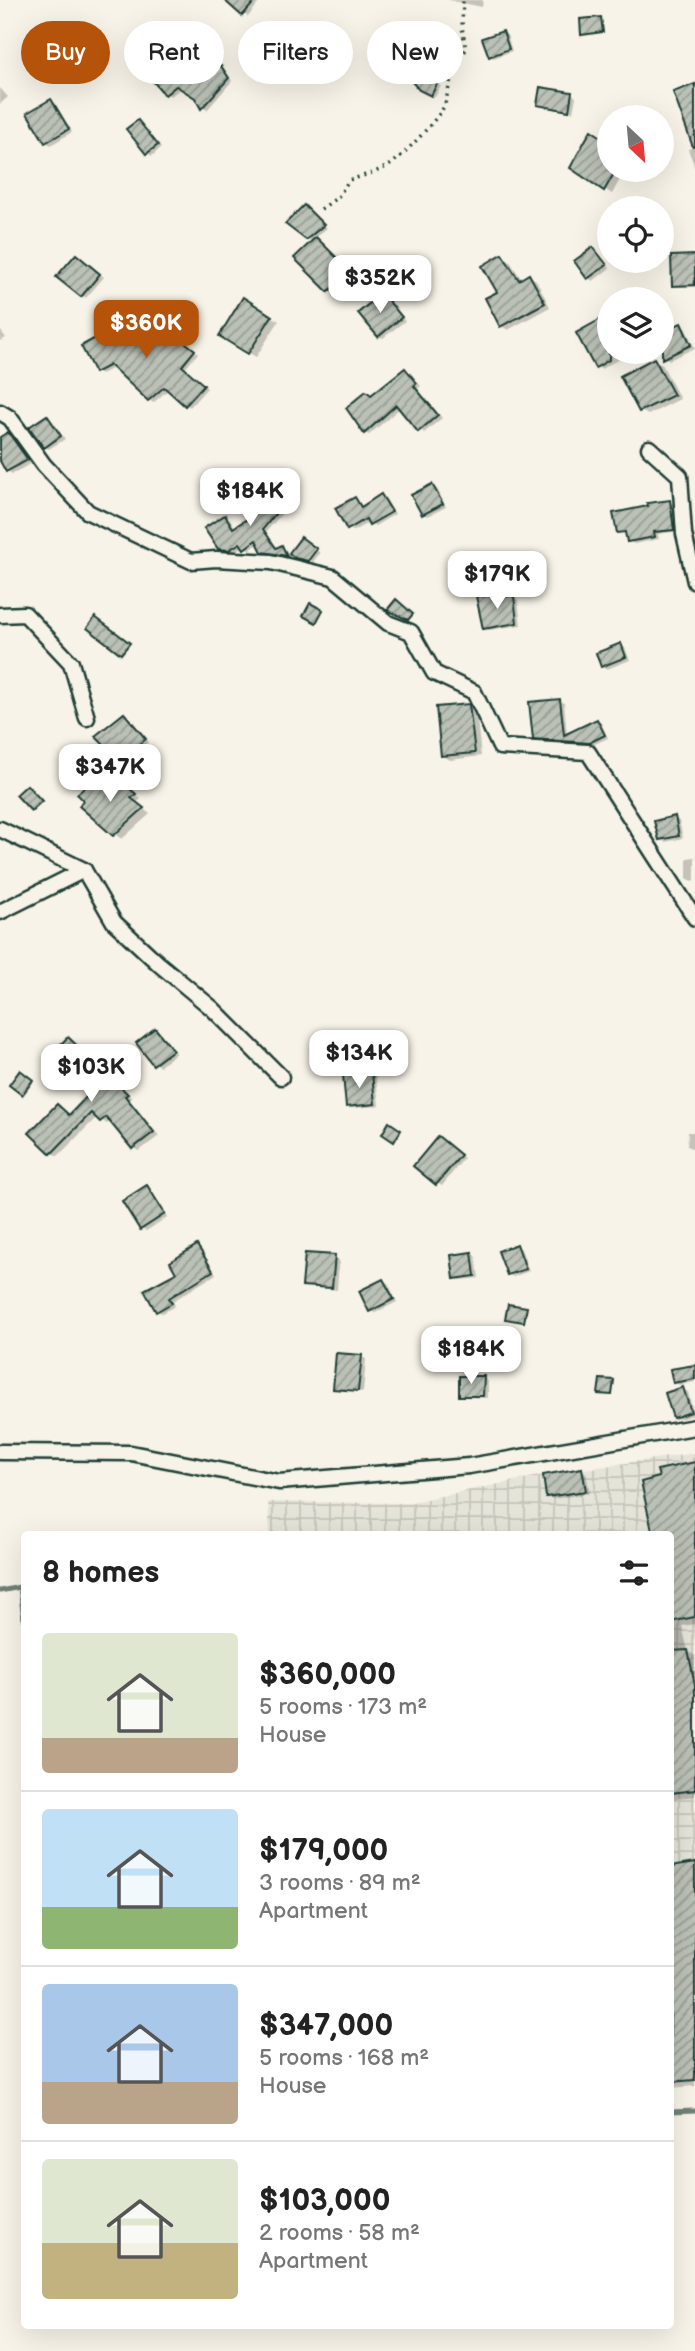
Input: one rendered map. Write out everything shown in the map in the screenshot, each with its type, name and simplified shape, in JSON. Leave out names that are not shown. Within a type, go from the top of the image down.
[{"type":"street","points":[[0,412],[10,418],[44,465],[88,512],[191,561],[216,559],[271,562],[333,577],[388,623],[411,632],[434,673],[474,692],[500,747],[588,752],[695,918]]},
{"type":"street","points":[[649,448],[680,476],[684,534],[695,582]]},
{"type":"street","points":[[0,615],[25,614],[71,663],[87,718]]},
{"type":"street","points":[[0,829],[84,870],[114,922],[213,1009],[281,1077]]},
{"type":"street","points":[[0,912],[84,870]]},
{"type":"street","points":[[0,1452],[131,1453],[279,1482],[469,1466],[695,1427]]},
{"type":"path","points":[[321,209],[338,197],[349,180],[373,173],[393,163],[444,107],[456,60],[466,50],[462,27],[463,0]]},
{"type":"shaded area","points":[[695,1453],[695,2080],[674,2082],[674,1531],[270,1531],[268,1502],[407,1503],[543,1475]]},
{"type":"building","points":[[224,0],[256,0],[242,16]]},
{"type":"building","points":[[601,17],[603,32],[581,35],[580,19]]},
{"type":"building","points":[[503,31],[509,49],[489,57],[482,38]]},
{"type":"building","points":[[224,70],[229,78],[224,84]]},
{"type":"building","points":[[155,84],[224,84],[201,109],[195,98],[176,86],[165,95]]},
{"type":"building","points":[[414,84],[437,84],[431,96]]},
{"type":"building","points":[[695,84],[695,146],[693,147],[673,92]]},
{"type":"building","points":[[540,87],[572,92],[569,111],[537,105]]},
{"type":"building","points":[[51,99],[69,129],[45,143],[27,113]]},
{"type":"building","points":[[138,120],[158,145],[146,154],[126,129]]},
{"type":"building","points":[[591,130],[597,134],[597,182],[609,182],[604,191],[570,168]]},
{"type":"building","points":[[304,205],[324,225],[306,240],[285,224]]},
{"type":"building","points":[[316,237],[349,270],[328,292],[294,258]]},
{"type":"building","points":[[593,247],[597,252],[597,272],[587,279],[574,261]]},
{"type":"building","points":[[76,254],[100,274],[81,297],[56,277]]},
{"type":"building","points":[[502,254],[519,280],[529,274],[545,303],[500,327],[485,298],[497,292],[482,266]]},
{"type":"building","points":[[695,255],[695,285],[672,286],[674,256]]},
{"type":"building","points":[[382,293],[402,317],[378,337],[358,313]]},
{"type":"building","points":[[243,297],[272,316],[248,354],[219,336]]},
{"type":"building","points":[[147,313],[195,350],[182,366],[204,385],[185,406],[164,387],[148,401],[110,365],[95,373],[81,346],[119,325],[127,340]]},
{"type":"building","points":[[597,321],[597,364],[602,364],[595,368],[576,333]]},
{"type":"building","points":[[681,323],[691,345],[674,353],[674,326]]},
{"type":"building","points":[[643,364],[657,364],[674,395],[639,412],[620,376]]},
{"type":"building","points":[[405,368],[417,383],[414,386],[438,415],[418,432],[396,405],[364,434],[346,408],[366,391],[371,395]]},
{"type":"building","points":[[47,415],[61,436],[44,448],[29,427]]},
{"type":"building","points":[[8,432],[28,460],[6,472],[0,461],[0,437]]},
{"type":"building","points":[[432,484],[443,504],[422,515],[411,495]]},
{"type":"building","points":[[290,489],[293,492],[263,529],[276,548],[282,545],[287,556],[262,552],[256,540],[244,549],[240,543],[229,550],[218,549],[204,528],[225,515],[233,528],[262,509],[258,506],[271,491],[279,497]]},
{"type":"building","points":[[381,494],[392,512],[369,525],[366,519],[347,530],[335,508],[355,497],[361,507]]},
{"type":"building","points":[[670,500],[674,530],[654,532],[655,537],[627,542],[625,532],[617,533],[613,513],[648,506],[647,503]]},
{"type":"building","points":[[301,537],[317,549],[308,561],[295,558],[289,553]]},
{"type":"building","points":[[476,596],[514,596],[517,623],[483,629]]},
{"type":"building","points":[[396,599],[413,614],[408,620],[387,610]]},
{"type":"building","points":[[310,603],[323,610],[316,623],[303,616]]},
{"type":"building","points":[[95,617],[130,643],[121,654],[87,628]]},
{"type":"building","points":[[621,643],[626,657],[601,667],[596,653]]},
{"type":"building","points":[[560,699],[564,735],[597,719],[605,735],[589,743],[533,739],[529,702]]},
{"type":"building","points":[[469,704],[475,753],[441,756],[436,707]]},
{"type":"building","points":[[124,713],[146,739],[120,761],[95,736]]},
{"type":"building","points":[[114,775],[136,794],[131,798],[144,808],[113,836],[79,806],[83,800],[77,794],[93,780],[100,786]]},
{"type":"building","points":[[27,785],[42,801],[31,811],[16,795]]},
{"type":"building","points":[[675,816],[679,836],[659,840],[654,821]]},
{"type":"building","points":[[155,1028],[173,1050],[153,1065],[136,1043]]},
{"type":"building","points":[[68,1037],[128,1094],[125,1096],[154,1132],[132,1149],[106,1117],[100,1122],[91,1113],[51,1154],[29,1133],[57,1104],[69,1115],[92,1091],[52,1053]]},
{"type":"building","points":[[20,1070],[33,1080],[22,1095],[9,1085]]},
{"type":"building","points":[[372,1073],[375,1104],[346,1107],[343,1075]]},
{"type":"building","points":[[389,1122],[401,1130],[394,1142],[382,1134]]},
{"type":"building","points":[[438,1136],[461,1155],[436,1185],[413,1166]]},
{"type":"building","points":[[147,1185],[165,1214],[140,1230],[122,1201]]},
{"type":"building","points":[[517,1244],[526,1269],[507,1275],[498,1251]]},
{"type":"building","points":[[197,1245],[213,1271],[169,1298],[172,1303],[156,1312],[144,1290],[176,1273],[170,1262]]},
{"type":"building","points":[[472,1252],[475,1276],[454,1279],[451,1255]]},
{"type":"building","points":[[305,1253],[335,1255],[332,1288],[302,1286]]},
{"type":"building","points":[[383,1279],[394,1299],[369,1312],[359,1291]]},
{"type":"building","points":[[508,1304],[527,1307],[524,1322],[505,1319]]},
{"type":"building","points":[[336,1353],[362,1355],[358,1391],[333,1389]]},
{"type":"building","points":[[695,1365],[695,1379],[673,1383],[670,1369]]},
{"type":"building","points":[[459,1376],[484,1376],[483,1396],[459,1396]]},
{"type":"building","points":[[600,1379],[614,1380],[612,1395],[598,1394]]},
{"type":"building","points":[[683,1387],[691,1412],[673,1418],[665,1393]]},
{"type":"building","points":[[695,1462],[695,1617],[674,1621],[674,1531],[652,1531],[641,1482],[659,1477],[657,1470]]},
{"type":"building","points":[[582,1468],[586,1491],[546,1497],[543,1475]]},
{"type":"building","points":[[688,1650],[695,1685],[695,1790],[674,1793],[674,1651]]},
{"type":"building","points":[[695,1863],[695,2080],[674,2082],[674,1866]]},
{"type":"waterway","points":[[0,1591],[20,1587],[21,1595]]},
{"type":"waterway","points":[[674,2112],[695,2111]]}]
